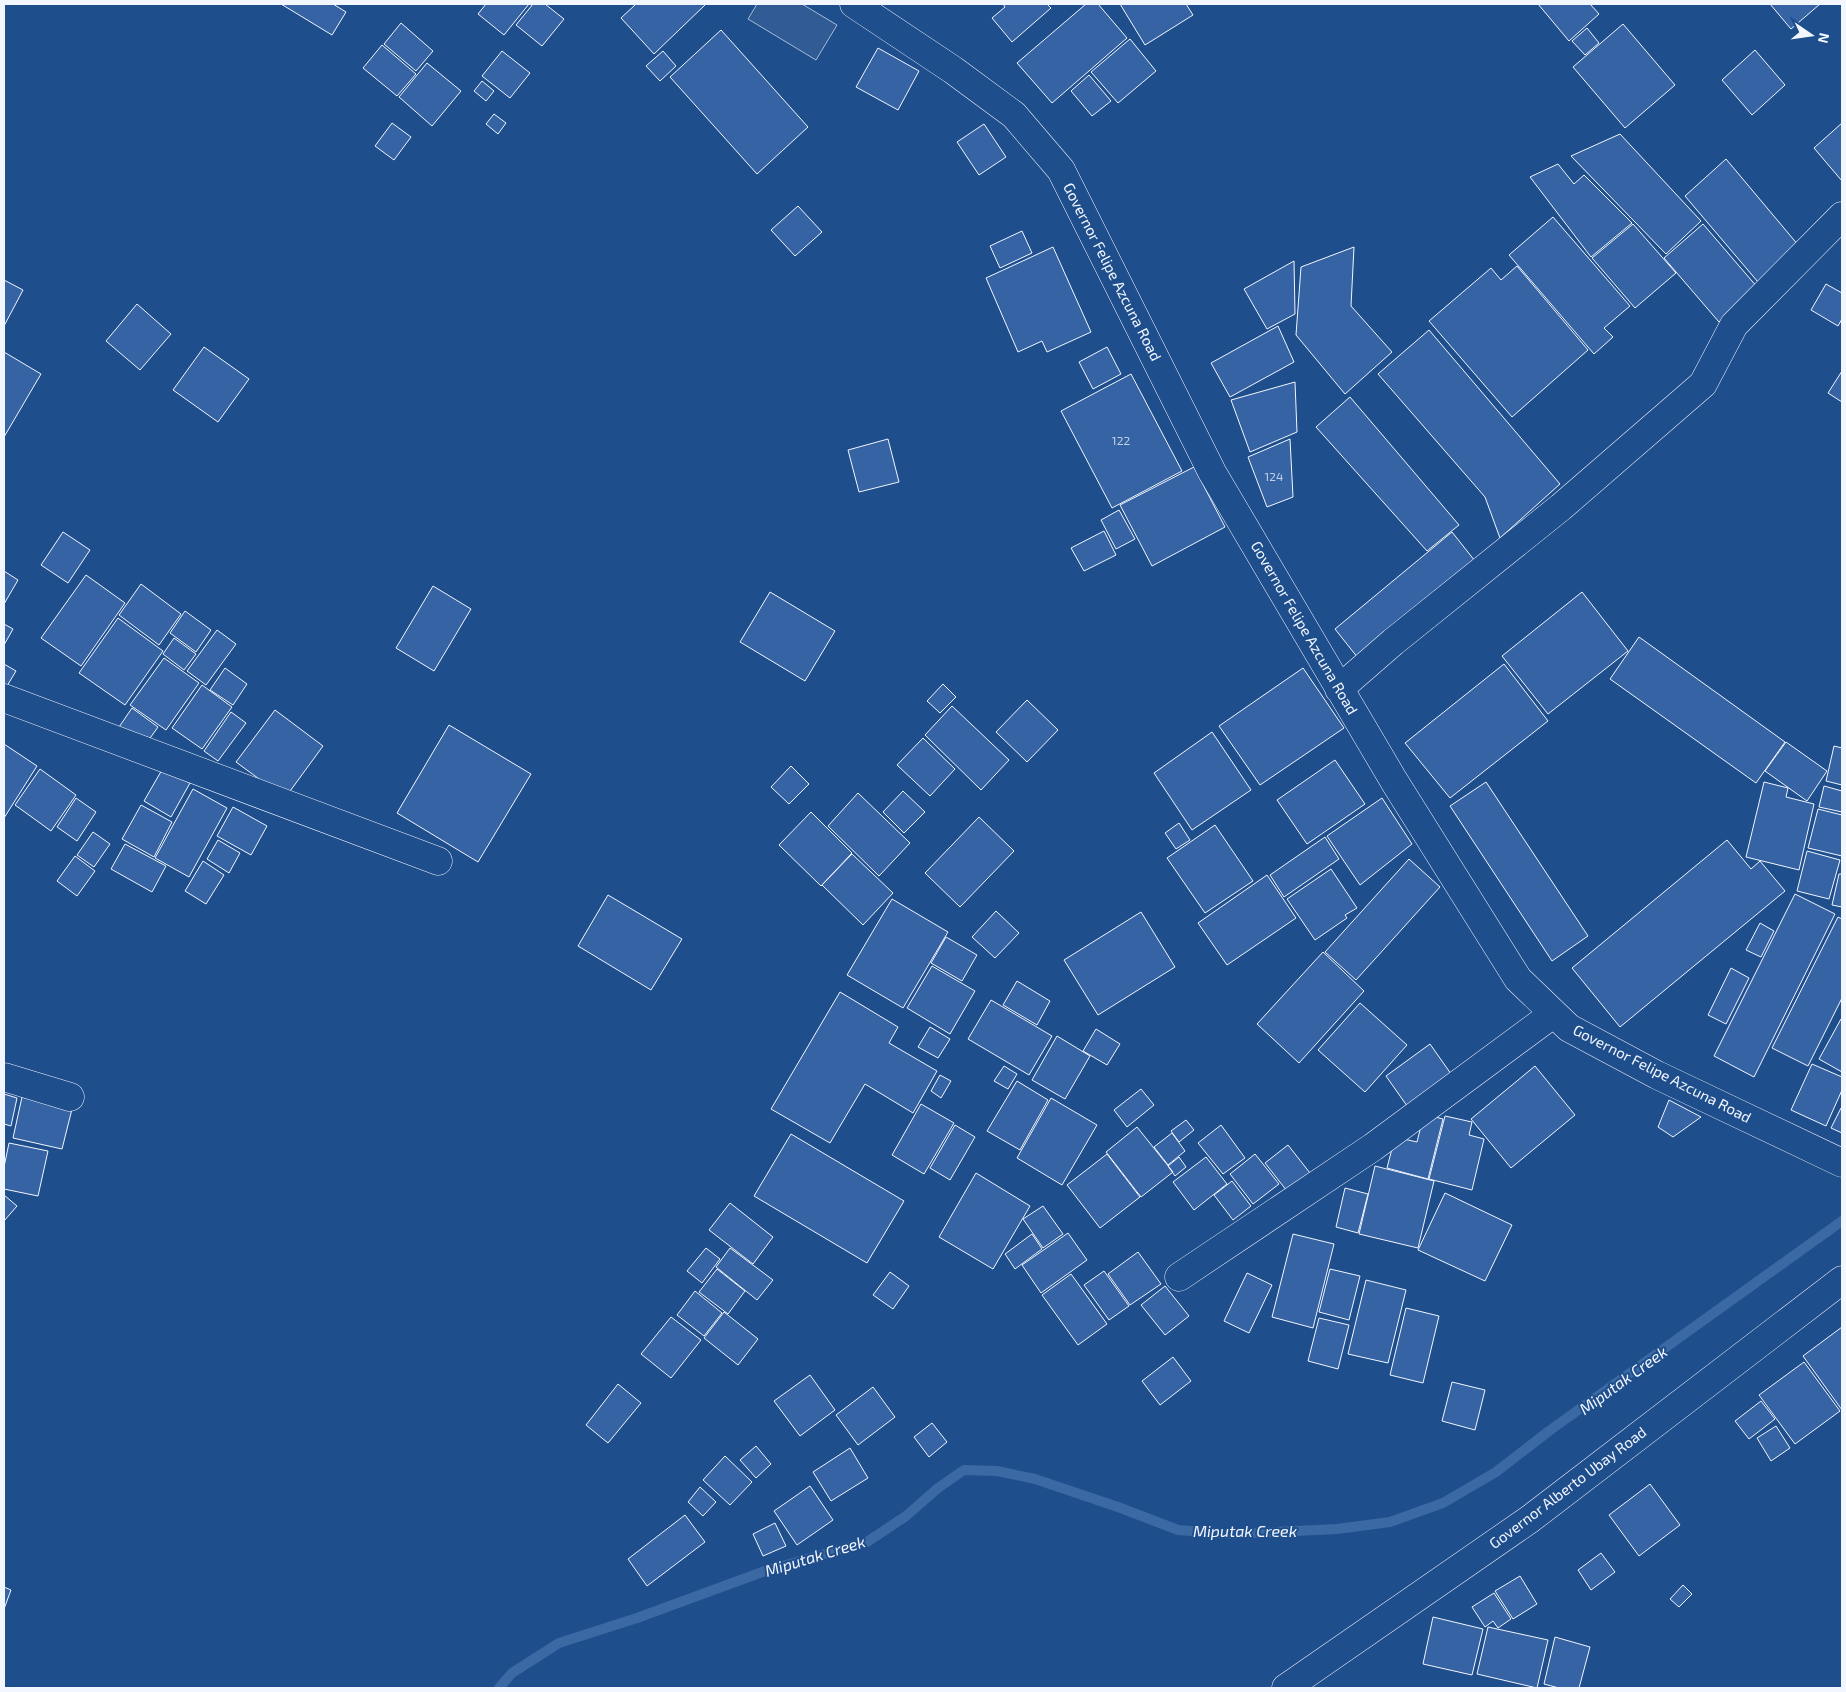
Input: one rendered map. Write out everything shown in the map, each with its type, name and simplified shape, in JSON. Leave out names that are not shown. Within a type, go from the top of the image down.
[{"type":"street","name":"Governor Felipe Azcuna Road","points":[[854,4],[953,70],[1014,115],[1061,170],[1212,472],[1394,781],[1518,979],[1569,1028],[1657,1075],[1842,1164]]},
{"type":"street","points":[[1339,689],[1393,642],[1561,506],[1703,384],[1734,325],[1842,216]]},
{"type":"street","points":[[4,698],[438,860]]},
{"type":"street","points":[[1179,1277],[1373,1147],[1553,1014]]},
{"type":"street","points":[[4,1077],[70,1097]]},
{"type":"street","name":"Governor Alberto Ubay Road","points":[[1286,1688],[1530,1518],[1842,1280]]},
{"type":"shaded area","points":[[757,4],[802,4],[837,25],[816,60],[748,19]]},
{"type":"building","points":[[281,4],[333,4],[346,12],[332,35]]},
{"type":"building","points":[[486,4],[529,4],[504,35],[478,14]]},
{"type":"building","points":[[533,4],[545,4],[564,19],[542,46],[516,25]]},
{"type":"building","points":[[636,4],[706,4],[654,54],[621,18]]},
{"type":"building","points":[[1003,4],[1047,4],[1051,8],[1012,42],[992,18],[1005,7]]},
{"type":"building","points":[[1086,4],[1098,4],[1127,38],[1052,103],[1017,63]]},
{"type":"building","points":[[1120,4],[1186,4],[1193,15],[1145,45]]},
{"type":"building","points":[[1538,4],[1590,4],[1599,14],[1569,41]]},
{"type":"building","points":[[1770,4],[1820,4],[1791,29]]},
{"type":"building","points":[[401,23],[433,51],[416,71],[384,44]]},
{"type":"building","points":[[1623,24],[1675,85],[1625,128],[1573,67]]},
{"type":"building","points":[[1587,28],[1599,43],[1585,55],[1572,41]]},
{"type":"building","points":[[721,30],[808,127],[757,174],[670,77]]},
{"type":"building","points":[[1130,39],[1156,71],[1118,103],[1091,72]]},
{"type":"building","points":[[382,45],[416,74],[397,96],[363,68]]},
{"type":"building","points":[[878,48],[919,71],[898,110],[856,87]]},
{"type":"building","points":[[1755,50],[1785,85],[1752,115],[1722,80]]},
{"type":"building","points":[[502,51],[530,73],[510,98],[482,76]]},
{"type":"building","points":[[663,51],[676,66],[660,81],[646,66]]},
{"type":"building","points":[[427,63],[461,91],[432,126],[399,97]]},
{"type":"building","points":[[1089,75],[1111,101],[1092,116],[1071,91]]},
{"type":"building","points":[[482,81],[494,91],[486,101],[474,91]]},
{"type":"building","points":[[494,114],[506,123],[498,134],[486,124]]},
{"type":"building","points":[[392,123],[411,137],[394,160],[375,146]]},
{"type":"building","points":[[1842,123],[1842,181],[1814,148]]},
{"type":"building","points":[[984,124],[1006,157],[979,175],[957,142]]},
{"type":"building","points":[[1620,134],[1701,221],[1666,254],[1571,156]]},
{"type":"building","points":[[1726,159],[1799,246],[1758,282],[1685,196]]},
{"type":"building","points":[[1558,164],[1574,184],[1584,175],[1632,223],[1591,257],[1530,177]]},
{"type":"building","points":[[798,206],[822,232],[795,256],[771,230]]},
{"type":"building","points":[[1553,217],[1630,306],[1604,328],[1613,337],[1594,354],[1509,255]]},
{"type":"building","points":[[1633,224],[1676,273],[1635,308],[1592,258]]},
{"type":"building","points":[[1703,224],[1758,288],[1719,322],[1664,258]]},
{"type":"building","points":[[1022,231],[1032,253],[1000,268],[990,246]]},
{"type":"building","points":[[1053,247],[1091,332],[1047,352],[1042,341],[1018,352],[986,278]]},
{"type":"building","points":[[1354,247],[1351,306],[1392,352],[1345,394],[1296,335],[1301,267]]},
{"type":"building","points":[[1294,261],[1295,314],[1267,329],[1244,289]]},
{"type":"building","points":[[1517,266],[1588,350],[1512,417],[1429,321],[1491,268],[1501,280]]},
{"type":"building","points":[[4,280],[23,290],[4,326]]},
{"type":"building","points":[[1826,284],[1842,293],[1842,319],[1838,326],[1811,310]]},
{"type":"building","points":[[137,304],[171,334],[140,370],[106,341]]},
{"type":"building","points":[[1278,326],[1294,362],[1230,397],[1211,363]]},
{"type":"building","points":[[1429,330],[1560,484],[1500,538],[1485,497],[1378,374]]},
{"type":"building","points":[[204,347],[249,379],[218,422],[173,390]]},
{"type":"building","points":[[1107,347],[1121,374],[1093,389],[1079,362]]},
{"type":"building","points":[[4,352],[41,374],[4,437]]},
{"type":"building","points":[[1842,371],[1842,402],[1828,393]]},
{"type":"building","points":[[1131,374],[1182,471],[1112,508],[1061,411]]},
{"type":"building","points":[[1295,382],[1297,432],[1250,452],[1231,400]]},
{"type":"building","points":[[1350,397],[1459,525],[1427,551],[1316,427]]},
{"type":"building","points":[[888,439],[899,482],[859,492],[848,450]]},
{"type":"building","points":[[1290,439],[1293,497],[1267,507],[1248,457]]},
{"type":"building","points":[[1194,467],[1225,527],[1152,566],[1120,505]]},
{"type":"building","points":[[1119,510],[1135,539],[1116,549],[1101,520]]},
{"type":"building","points":[[1104,531],[1116,555],[1084,571],[1071,548]]},
{"type":"building","points":[[63,532],[90,550],[68,583],[41,565]]},
{"type":"building","points":[[1452,532],[1475,561],[1358,658],[1335,629]]},
{"type":"building","points":[[4,571],[18,580],[4,604]]},
{"type":"building","points":[[86,575],[125,603],[81,666],[41,638]]},
{"type":"building","points":[[141,584],[181,614],[159,645],[119,615]]},
{"type":"building","points":[[433,586],[471,609],[434,671],[396,648]]},
{"type":"building","points":[[770,592],[835,631],[805,681],[740,642]]},
{"type":"building","points":[[1582,592],[1628,651],[1548,714],[1502,656]]},
{"type":"building","points":[[185,611],[211,630],[196,652],[170,633]]},
{"type":"building","points":[[118,618],[163,651],[125,705],[79,673]]},
{"type":"building","points":[[4,624],[13,629],[4,645]]},
{"type":"building","points":[[217,630],[236,644],[206,685],[187,671]]},
{"type":"building","points":[[1639,637],[1785,742],[1756,783],[1610,679]]},
{"type":"building","points":[[174,638],[196,654],[184,670],[163,654]]},
{"type":"building","points":[[164,658],[199,683],[166,730],[130,705]]},
{"type":"building","points":[[4,664],[16,671],[4,691]]},
{"type":"building","points":[[1504,664],[1548,721],[1450,798],[1405,743]]},
{"type":"building","points":[[225,668],[247,684],[233,705],[210,690]]},
{"type":"building","points":[[1303,668],[1344,728],[1260,785],[1219,726]]},
{"type":"building","points":[[943,684],[956,697],[940,713],[927,701]]},
{"type":"building","points":[[202,685],[232,707],[202,749],[172,728]]},
{"type":"building","points":[[1027,700],[1058,730],[1027,762],[996,732]]},
{"type":"building","points":[[952,706],[1009,760],[981,790],[925,735]]},
{"type":"building","points":[[132,708],[158,727],[143,748],[117,730]]},
{"type":"building","points":[[275,710],[323,746],[285,798],[236,762]]},
{"type":"building","points":[[231,712],[246,723],[218,761],[204,751]]},
{"type":"building","points":[[449,725],[531,774],[478,862],[397,813]]},
{"type":"building","points":[[1212,732],[1251,790],[1192,830],[1154,773]]},
{"type":"building","points":[[923,738],[955,769],[930,796],[897,765]]},
{"type":"building","points":[[1786,742],[1827,771],[1807,801],[1765,771]]},
{"type":"building","points":[[4,744],[37,766],[4,818]]},
{"type":"building","points":[[1834,746],[1842,748],[1842,785],[1826,781]]},
{"type":"building","points":[[1335,760],[1365,804],[1307,844],[1277,800]]},
{"type":"building","points":[[791,766],[809,784],[789,804],[771,787]]},
{"type":"building","points":[[163,768],[190,783],[171,817],[144,801]]},
{"type":"building","points":[[40,769],[76,795],[51,831],[15,805]]},
{"type":"building","points":[[1486,782],[1588,936],[1552,961],[1450,806]]},
{"type":"building","points":[[1764,782],[1788,788],[1786,797],[1814,804],[1799,870],[1746,857]]},
{"type":"building","points":[[1824,786],[1842,791],[1842,812],[1819,807]]},
{"type":"building","points":[[193,789],[227,808],[189,877],[155,858]]},
{"type":"building","points":[[903,791],[925,812],[904,833],[883,812]]},
{"type":"building","points":[[858,793],[910,843],[879,876],[828,826]]},
{"type":"building","points":[[76,798],[96,812],[77,841],[57,827]]},
{"type":"building","points":[[1382,798],[1412,844],[1360,885],[1327,836]]},
{"type":"building","points":[[141,805],[172,822],[154,857],[122,839]]},
{"type":"building","points":[[233,807],[267,826],[251,855],[217,836]]},
{"type":"building","points":[[1818,809],[1842,815],[1842,856],[1808,848]]},
{"type":"building","points":[[811,812],[852,853],[821,886],[779,845]]},
{"type":"building","points":[[979,817],[1014,851],[960,907],[925,873]]},
{"type":"building","points":[[1179,823],[1190,840],[1176,849],[1165,833]]},
{"type":"building","points":[[1215,825],[1253,881],[1205,913],[1167,858]]},
{"type":"building","points":[[93,832],[110,844],[94,867],[77,855]]},
{"type":"building","points":[[1325,837],[1339,859],[1284,897],[1270,875]]},
{"type":"building","points":[[218,840],[240,853],[229,873],[207,859]]},
{"type":"building","points":[[1727,840],[1751,869],[1760,861],[1785,891],[1620,1027],[1572,968]]},
{"type":"building","points":[[125,844],[166,866],[152,892],[111,869]]},
{"type":"building","points":[[1807,851],[1840,860],[1829,899],[1797,891]]},
{"type":"building","points":[[852,854],[893,893],[863,925],[822,885]]},
{"type":"building","points":[[75,856],[95,871],[77,896],[57,881]]},
{"type":"building","points":[[1409,859],[1440,887],[1356,980],[1325,952]]},
{"type":"building","points":[[203,861],[224,875],[206,904],[185,891]]},
{"type":"building","points":[[1331,869],[1357,908],[1345,915],[1347,918],[1315,940],[1287,899]]},
{"type":"building","points":[[1839,874],[1842,874],[1842,907],[1832,905]]},
{"type":"building","points":[[1267,875],[1296,918],[1227,965],[1198,923]]},
{"type":"building","points":[[1795,894],[1835,914],[1754,1077],[1714,1056]]},
{"type":"building","points":[[608,895],[682,939],[651,990],[578,946]]},
{"type":"building","points":[[892,899],[948,932],[903,1008],[847,975]]},
{"type":"building","points":[[996,911],[1019,933],[995,958],[972,937]]},
{"type":"building","points":[[1141,912],[1175,967],[1098,1015],[1064,960]]},
{"type":"building","points":[[1838,917],[1842,919],[1842,998],[1808,1066],[1772,1048]]},
{"type":"building","points":[[1760,923],[1774,931],[1761,957],[1746,950]]},
{"type":"building","points":[[946,937],[977,955],[962,981],[931,963]]},
{"type":"building","points":[[1323,952],[1364,991],[1299,1063],[1257,1024]]},
{"type":"building","points":[[932,966],[975,991],[950,1034],[907,1008]]},
{"type":"building","points":[[1731,968],[1749,978],[1726,1024],[1708,1015]]},
{"type":"building","points":[[1017,981],[1050,1001],[1037,1025],[1003,1005]]},
{"type":"building","points":[[840,992],[898,1027],[889,1043],[937,1071],[913,1113],[865,1084],[830,1143],[771,1109]]},
{"type":"building","points":[[991,1000],[1052,1036],[1029,1075],[968,1039]]},
{"type":"building","points":[[1360,1003],[1407,1045],[1365,1092],[1318,1050]]},
{"type":"building","points":[[1842,1020],[1842,1072],[1819,1059]]},
{"type":"building","points":[[930,1027],[950,1039],[938,1058],[918,1047]]},
{"type":"building","points":[[1096,1029],[1120,1044],[1107,1065],[1083,1051]]},
{"type":"building","points":[[1057,1036],[1090,1056],[1065,1099],[1032,1080]]},
{"type":"building","points":[[1430,1044],[1456,1081],[1412,1113],[1386,1076]]},
{"type":"building","points":[[1812,1064],[1842,1077],[1842,1090],[1826,1126],[1791,1110]]},
{"type":"building","points":[[1004,1066],[1017,1074],[1008,1089],[994,1081]]},
{"type":"building","points":[[1535,1066],[1575,1115],[1511,1168],[1471,1119]]},
{"type":"building","points":[[940,1075],[951,1081],[941,1098],[931,1091]]},
{"type":"building","points":[[1017,1081],[1048,1100],[1020,1150],[987,1131]]},
{"type":"building","points":[[1141,1089],[1154,1105],[1127,1127],[1114,1110]]},
{"type":"building","points":[[4,1094],[17,1098],[11,1126],[4,1124]]},
{"type":"building","points":[[22,1097],[72,1109],[62,1149],[13,1138]]},
{"type":"building","points":[[1051,1098],[1097,1125],[1062,1185],[1017,1158]]},
{"type":"building","points":[[1669,1100],[1701,1117],[1673,1137],[1658,1127]]},
{"type":"building","points":[[921,1104],[954,1123],[924,1174],[892,1155]]},
{"type":"building","points":[[1842,1108],[1842,1133],[1831,1128]]},
{"type":"building","points":[[1424,1114],[1443,1119],[1428,1179],[1387,1168],[1395,1137],[1417,1142]]},
{"type":"building","points":[[1445,1116],[1472,1122],[1469,1135],[1484,1139],[1472,1190],[1429,1179]]},
{"type":"building","points":[[1186,1120],[1194,1130],[1179,1142],[1171,1131]]},
{"type":"building","points":[[955,1125],[975,1137],[950,1180],[930,1168]]},
{"type":"building","points":[[1221,1125],[1245,1158],[1223,1174],[1198,1143]]},
{"type":"building","points":[[1137,1127],[1173,1172],[1141,1197],[1106,1152]]},
{"type":"building","points":[[1172,1133],[1185,1151],[1168,1165],[1154,1147]]},
{"type":"building","points":[[791,1134],[904,1201],[867,1263],[754,1196]]},
{"type":"building","points":[[9,1143],[48,1151],[38,1196],[4,1189],[4,1167]]},
{"type":"building","points":[[1288,1145],[1310,1173],[1287,1191],[1265,1163]]},
{"type":"building","points":[[1107,1154],[1140,1197],[1100,1228],[1067,1185]]},
{"type":"building","points":[[1255,1154],[1279,1184],[1253,1204],[1230,1174]]},
{"type":"building","points":[[1179,1157],[1186,1167],[1175,1176],[1168,1166]]},
{"type":"building","points":[[1206,1157],[1227,1184],[1194,1210],[1173,1182]]},
{"type":"building","points":[[1375,1166],[1434,1181],[1418,1248],[1359,1234]]},
{"type":"building","points":[[976,1173],[1030,1206],[993,1269],[939,1237]]},
{"type":"building","points":[[1232,1181],[1251,1206],[1233,1220],[1214,1195]]},
{"type":"building","points":[[1345,1188],[1368,1194],[1358,1233],[1336,1227]]},
{"type":"building","points":[[1445,1193],[1512,1225],[1485,1281],[1418,1250]]},
{"type":"building","points":[[4,1195],[17,1206],[4,1221]]},
{"type":"building","points":[[730,1203],[773,1237],[753,1264],[709,1230]]},
{"type":"building","points":[[1043,1206],[1063,1234],[1043,1248],[1023,1219]]},
{"type":"building","points":[[1068,1233],[1087,1260],[1041,1293],[1022,1265]]},
{"type":"building","points":[[1032,1234],[1042,1249],[1015,1269],[1005,1254]]},
{"type":"building","points":[[1293,1234],[1334,1244],[1313,1328],[1272,1317]]},
{"type":"building","points":[[706,1248],[720,1259],[702,1283],[687,1271]]},
{"type":"building","points":[[730,1248],[773,1280],[757,1300],[716,1267]]},
{"type":"building","points":[[1138,1252],[1161,1284],[1130,1305],[1108,1274]]},
{"type":"building","points":[[717,1269],[745,1291],[728,1314],[699,1292]]},
{"type":"building","points":[[1330,1269],[1360,1276],[1349,1320],[1319,1312]]},
{"type":"building","points":[[1104,1271],[1129,1306],[1109,1320],[1084,1285]]},
{"type":"building","points":[[890,1272],[909,1286],[893,1309],[873,1295]]},
{"type":"building","points":[[1247,1273],[1272,1285],[1249,1333],[1224,1321]]},
{"type":"building","points":[[1071,1274],[1107,1324],[1078,1345],[1042,1295]]},
{"type":"building","points":[[1366,1280],[1406,1290],[1388,1363],[1348,1354]]},
{"type":"building","points":[[1165,1286],[1189,1316],[1165,1335],[1141,1305]]},
{"type":"building","points":[[695,1291],[722,1313],[704,1336],[677,1315]]},
{"type":"building","points":[[1406,1308],[1439,1316],[1423,1383],[1390,1375]]},
{"type":"building","points":[[724,1312],[758,1339],[738,1365],[704,1338]]},
{"type":"building","points":[[671,1317],[701,1340],[671,1378],[641,1354]]},
{"type":"building","points":[[1319,1318],[1349,1325],[1338,1369],[1308,1361]]},
{"type":"building","points":[[1842,1327],[1842,1410],[1803,1356]]},
{"type":"building","points":[[1173,1357],[1191,1381],[1160,1405],[1142,1381]]},
{"type":"building","points":[[1804,1362],[1840,1411],[1795,1444],[1759,1395]]},
{"type":"building","points":[[810,1375],[835,1410],[800,1436],[774,1401]]},
{"type":"building","points":[[1452,1382],[1485,1390],[1475,1430],[1442,1421]]},
{"type":"building","points":[[618,1384],[641,1403],[608,1443],[586,1425]]},
{"type":"building","points":[[873,1387],[895,1417],[858,1445],[836,1415]]},
{"type":"building","points":[[1761,1401],[1775,1419],[1749,1439],[1735,1421]]},
{"type":"building","points":[[932,1423],[947,1442],[929,1457],[914,1437]]},
{"type":"building","points":[[1776,1426],[1790,1448],[1771,1461],[1757,1438]]},
{"type":"building","points":[[756,1446],[771,1464],[756,1478],[740,1460]]},
{"type":"building","points":[[850,1448],[868,1478],[831,1501],[813,1472]]},
{"type":"building","points":[[725,1456],[752,1482],[730,1505],[703,1480]]},
{"type":"building","points":[[1650,1484],[1680,1525],[1639,1556],[1609,1515]]},
{"type":"building","points":[[810,1486],[833,1520],[797,1545],[774,1511]]},
{"type":"building","points":[[700,1487],[716,1502],[703,1516],[688,1502]]},
{"type":"building","points":[[685,1515],[705,1542],[647,1586],[628,1559]]},
{"type":"building","points":[[775,1523],[786,1546],[763,1556],[753,1534]]},
{"type":"building","points":[[1601,1553],[1615,1572],[1591,1590],[1578,1570]]},
{"type":"building","points":[[1520,1576],[1537,1604],[1513,1619],[1495,1591]]},
{"type":"building","points":[[1683,1585],[1692,1594],[1679,1607],[1670,1599]]},
{"type":"building","points":[[4,1587],[11,1590],[4,1609]]},
{"type":"building","points":[[1494,1593],[1511,1619],[1498,1628],[1493,1621],[1485,1627],[1472,1607]]},
{"type":"building","points":[[1433,1617],[1483,1629],[1472,1675],[1423,1664]]},
{"type":"building","points":[[1488,1627],[1548,1640],[1537,1688],[1477,1674]]},
{"type":"building","points":[[1555,1637],[1590,1647],[1579,1688],[1559,1688],[1544,1684]]},
{"type":"waterway","name":"Miputak Creek","points":[[499,1688],[512,1673],[559,1643],[637,1618],[765,1571],[867,1542],[906,1516],[938,1488],[964,1470],[997,1471],[1035,1479],[1118,1507],[1178,1530],[1232,1534],[1337,1529],[1390,1522],[1443,1503],[1496,1472],[1549,1431],[1842,1221]]}]
